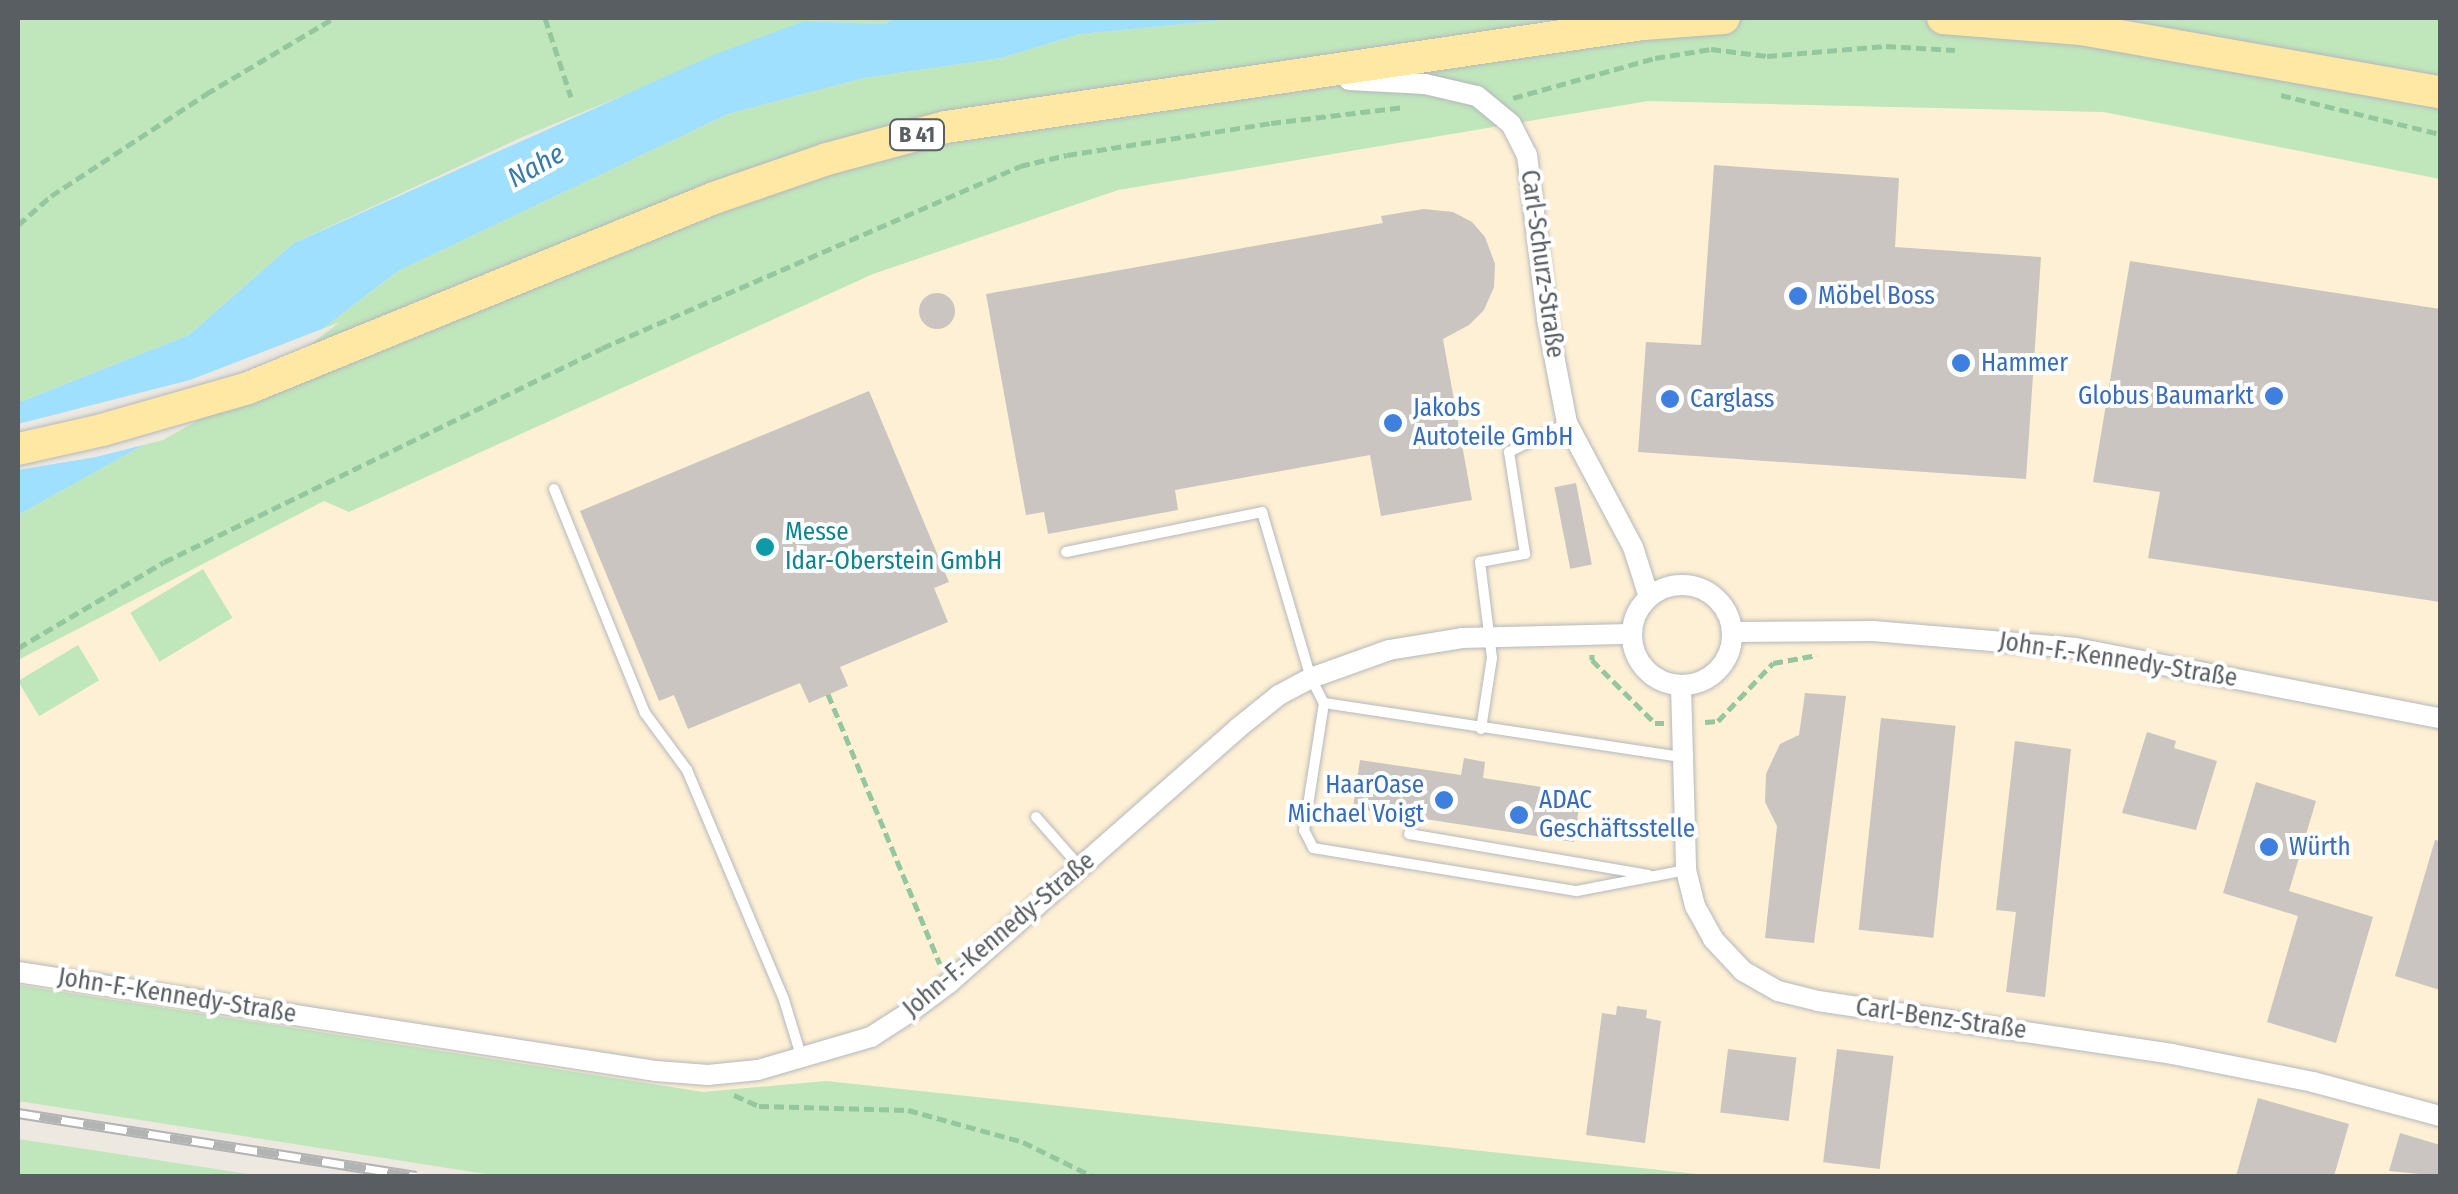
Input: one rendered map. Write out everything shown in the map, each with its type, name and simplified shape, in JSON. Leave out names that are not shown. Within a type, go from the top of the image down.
[{"type":"main road","name":"B 41","points":[[18,449],[121,426],[248,388],[430,318],[714,198],[826,159],[946,127],[1643,24],[1724,18]]},
{"type":"main road","points":[[1944,18],[2081,29],[2440,92]]},
{"type":"street","points":[[1254,79],[1425,84],[1476,96],[1493,106]]},
{"type":"street","name":"Carl-Schurz-Straße","points":[[1493,106],[1510,124],[1527,155],[1546,320],[1567,424],[1633,547],[1649,597]]},
{"type":"street","points":[[1669,586],[1691,586],[1711,594],[1726,611],[1732,632],[1729,652],[1718,670],[1701,682],[1681,686],[1662,681],[1646,670],[1635,654],[1631,634],[1640,607],[1669,586]]},
{"type":"street","name":"John-F.-Kennedy-Straße","points":[[1732,632],[1840,631],[1984,637],[2075,648],[2440,718]]},
{"type":"street","name":"John-F.-Kennedy-Straße","points":[[18,972],[656,1071],[728,1073],[802,1060],[871,1037],[949,983],[1238,728],[1278,696],[1311,678],[1389,650],[1491,638],[1631,634]]},
{"type":"street","name":"Carl-Benz-Straße","points":[[1681,686],[1686,870],[1695,906],[1712,940],[1743,971],[1778,990],[1818,1001],[2172,1054],[2313,1082],[2440,1116]]},
{"type":"lane","points":[[1481,729],[1491,638],[1480,562],[1525,554],[1509,452],[1567,424]]},
{"type":"lane","points":[[554,489],[646,713],[687,770],[784,1000],[802,1060]]},
{"type":"lane","points":[[1066,552],[1262,512],[1311,678],[1324,704],[1304,830],[1313,848],[1578,892],[1686,870]]},
{"type":"lane","points":[[1324,704],[1681,758]]},
{"type":"lane","points":[[1036,817],[1080,868]]},
{"type":"lane","points":[[1409,834],[1658,876]]},
{"type":"path","points":[[18,224],[51,196],[190,104],[334,18]]},
{"type":"path","points":[[546,18],[571,96]]},
{"type":"path","points":[[1493,106],[1533,90],[1655,58],[1711,49],[1767,56],[1886,46],[1957,50]]},
{"type":"path","points":[[2271,93],[2440,134]]},
{"type":"path","points":[[18,648],[164,562],[602,348],[1020,166],[1066,154],[1406,107]]},
{"type":"path","points":[[1592,636],[1592,660],[1655,723],[1718,722],[1773,662],[1838,652],[1840,631]]},
{"type":"path","points":[[828,694],[949,983]]},
{"type":"path","points":[[728,1073],[735,1096],[759,1106],[908,1110],[1023,1142],[1092,1176]]},
{"type":"shaded area","points":[[1648,101],[2104,112],[2440,179],[2440,1176],[1715,1176],[826,1081],[703,1092],[18,985],[18,660],[325,500],[349,512],[873,274],[1118,190]]},
{"type":"green space","points":[[18,18],[897,18],[884,24],[804,21],[520,138],[294,243],[189,335],[18,403]]},
{"type":"green space","points":[[1244,18],[2440,18],[2440,179],[2104,112],[1648,101],[1118,190],[873,274],[349,512],[324,501],[18,660],[18,515],[244,389],[398,271],[728,114],[864,78],[1001,58],[1080,34]]},
{"type":"green space","points":[[203,569],[232,618],[159,662],[130,613]]},
{"type":"green space","points":[[78,645],[99,680],[39,716],[18,681]]},
{"type":"green space","points":[[18,985],[703,1092],[826,1081],[1715,1176],[499,1176],[18,1101]]},
{"type":"green space","points":[[18,1139],[92,1150],[261,1176],[18,1176]]},
{"type":"water","name":"Nahe","points":[[897,18],[1244,18],[1080,34],[1001,58],[864,78],[728,114],[398,271],[244,389],[18,515],[18,403],[189,335],[294,243],[716,54],[804,21],[884,24]]},
{"type":"pier","points":[[340,322],[247,393],[163,440],[96,457],[18,470],[18,424],[190,380]]},
{"type":"building","points":[[1714,165],[1899,178],[1895,247],[2041,257],[2026,479],[1638,452],[1646,342],[1701,345]]},
{"type":"building","points":[[1424,209],[1453,212],[1472,222],[1485,237],[1495,264],[1494,287],[1484,310],[1469,325],[1443,339],[1472,500],[1381,516],[1370,455],[1175,490],[1178,510],[1048,534],[1044,512],[1026,515],[986,294],[1383,223],[1381,216]]},
{"type":"building","name":"Globus Baumarkt","points":[[2130,261],[2440,309],[2440,602],[2148,558],[2160,492],[2093,482]]},
{"type":"building","points":[[937,293],[950,298],[955,311],[950,324],[937,329],[924,324],[919,311],[924,298]]},
{"type":"building","name":"Messe Idar-Oberstein GmbH","points":[[869,391],[949,582],[934,588],[948,622],[840,667],[848,686],[809,703],[800,683],[688,729],[674,695],[659,701],[580,511]]},
{"type":"building","points":[[1576,483],[1592,564],[1570,569],[1554,487]]},
{"type":"building","points":[[1805,693],[1846,696],[1814,943],[1765,938],[1777,826],[1765,802],[1766,774],[1780,744],[1799,735]]},
{"type":"building","points":[[1881,718],[1956,726],[1933,938],[1859,930]]},
{"type":"building","points":[[2147,732],[2176,741],[2174,748],[2217,761],[2196,830],[2122,813]]},
{"type":"building","points":[[2015,741],[2071,749],[2045,997],[2006,992],[2016,912],[1996,910]]},
{"type":"building","points":[[1464,758],[1485,762],[1483,778],[1581,793],[1574,842],[1353,808],[1360,760],[1461,775]]},
{"type":"building","points":[[2256,782],[2316,801],[2289,891],[2373,917],[2336,1043],[2267,1022],[2298,916],[2223,893]]},
{"type":"building","points":[[2435,840],[2440,841],[2440,990],[2395,976]]},
{"type":"building","points":[[1617,1006],[1647,1010],[1646,1018],[1661,1021],[1645,1143],[1586,1135],[1602,1013],[1616,1015]]},
{"type":"building","points":[[1728,1049],[1796,1057],[1789,1121],[1720,1113]]},
{"type":"building","points":[[1837,1049],[1894,1056],[1880,1169],[1823,1162]]},
{"type":"building","points":[[2258,1098],[2349,1124],[2334,1176],[2236,1176]]},
{"type":"building","points":[[2400,1133],[2440,1145],[2440,1176],[2389,1171]]},
{"type":"railway","points":[[18,1113],[416,1176]]},
{"type":"place","name":"Möbel Boss","points":[[1798,296]]},
{"type":"place","name":"Hammer","points":[[1961,363]]},
{"type":"place","name":"Globus Baumarkt","points":[[2274,396]]},
{"type":"place","name":"Carglass","points":[[1670,399]]},
{"type":"place","name":"Jakobs Autoteile GmbH","points":[[1393,423]]},
{"type":"place","name":"Messe Idar-Oberstein GmbH","points":[[765,547]]},
{"type":"place","name":"HaarOase Michael Voigt","points":[[1444,800]]},
{"type":"place","name":"ADAC Geschäftsstelle","points":[[1519,815]]},
{"type":"place","name":"Würth","points":[[2269,847]]}]
